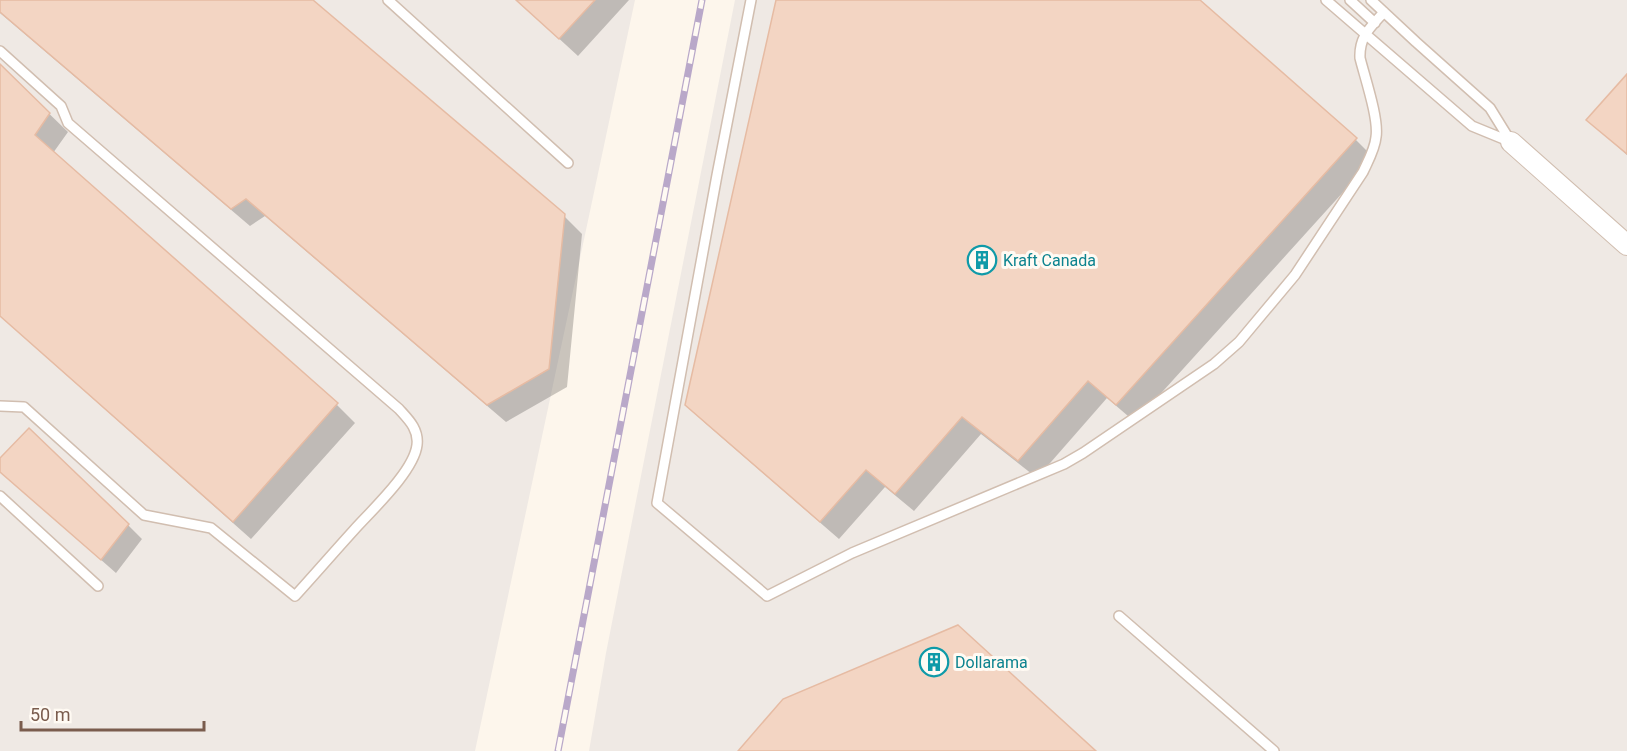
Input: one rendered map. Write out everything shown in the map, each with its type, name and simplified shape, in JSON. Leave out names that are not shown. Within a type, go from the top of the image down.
[{"type":"street","points":[[1511,142],[1627,245]]},
{"type":"lane","points":[[388,0],[568,163]]},
{"type":"lane","points":[[751,0],[657,503],[767,596],[852,553],[1064,464],[1188,382],[1231,350],[1290,281],[1370,159],[1377,128],[1359,47],[1365,34],[1384,12]]},
{"type":"lane","points":[[1326,0],[1472,126],[1511,142]]},
{"type":"lane","points":[[1350,0],[1375,22]]},
{"type":"lane","points":[[1371,0],[1490,108],[1511,142]]},
{"type":"lane","points":[[0,51],[61,106],[68,123],[399,409],[417,434],[417,445],[414,457],[399,481],[295,596],[211,528],[144,515],[24,407],[0,406]]},
{"type":"lane","points":[[0,496],[99,586]]},
{"type":"lane","points":[[1119,616],[1274,751]]},
{"type":"shaded area","points":[[0,0],[635,0],[475,751],[0,751]]},
{"type":"shaded area","points":[[735,0],[1627,0],[1627,751],[589,751],[606,653]]},
{"type":"building","points":[[0,0],[313,0],[565,214],[549,369],[487,405],[246,199],[231,209],[0,12]]},
{"type":"building","points":[[516,0],[595,0],[559,39]]},
{"type":"building","name":"Kraft Canada","points":[[776,0],[1200,0],[1357,138],[1116,405],[1088,381],[1018,461],[962,417],[895,494],[866,470],[820,522],[685,405]]},
{"type":"building","points":[[0,64],[50,113],[35,135],[338,403],[233,522],[0,316]]},
{"type":"building","points":[[1627,74],[1627,154],[1586,120]]},
{"type":"building","points":[[29,428],[129,524],[101,560],[0,472],[0,458]]},
{"type":"building","name":"Dollarama","points":[[958,625],[1096,751],[738,751],[783,699]]},
{"type":"railway","points":[[558,751],[702,0]]},
{"type":"place","name":"Kraft Canada","points":[[982,260]]},
{"type":"place","name":"Dollarama","points":[[934,662]]}]
